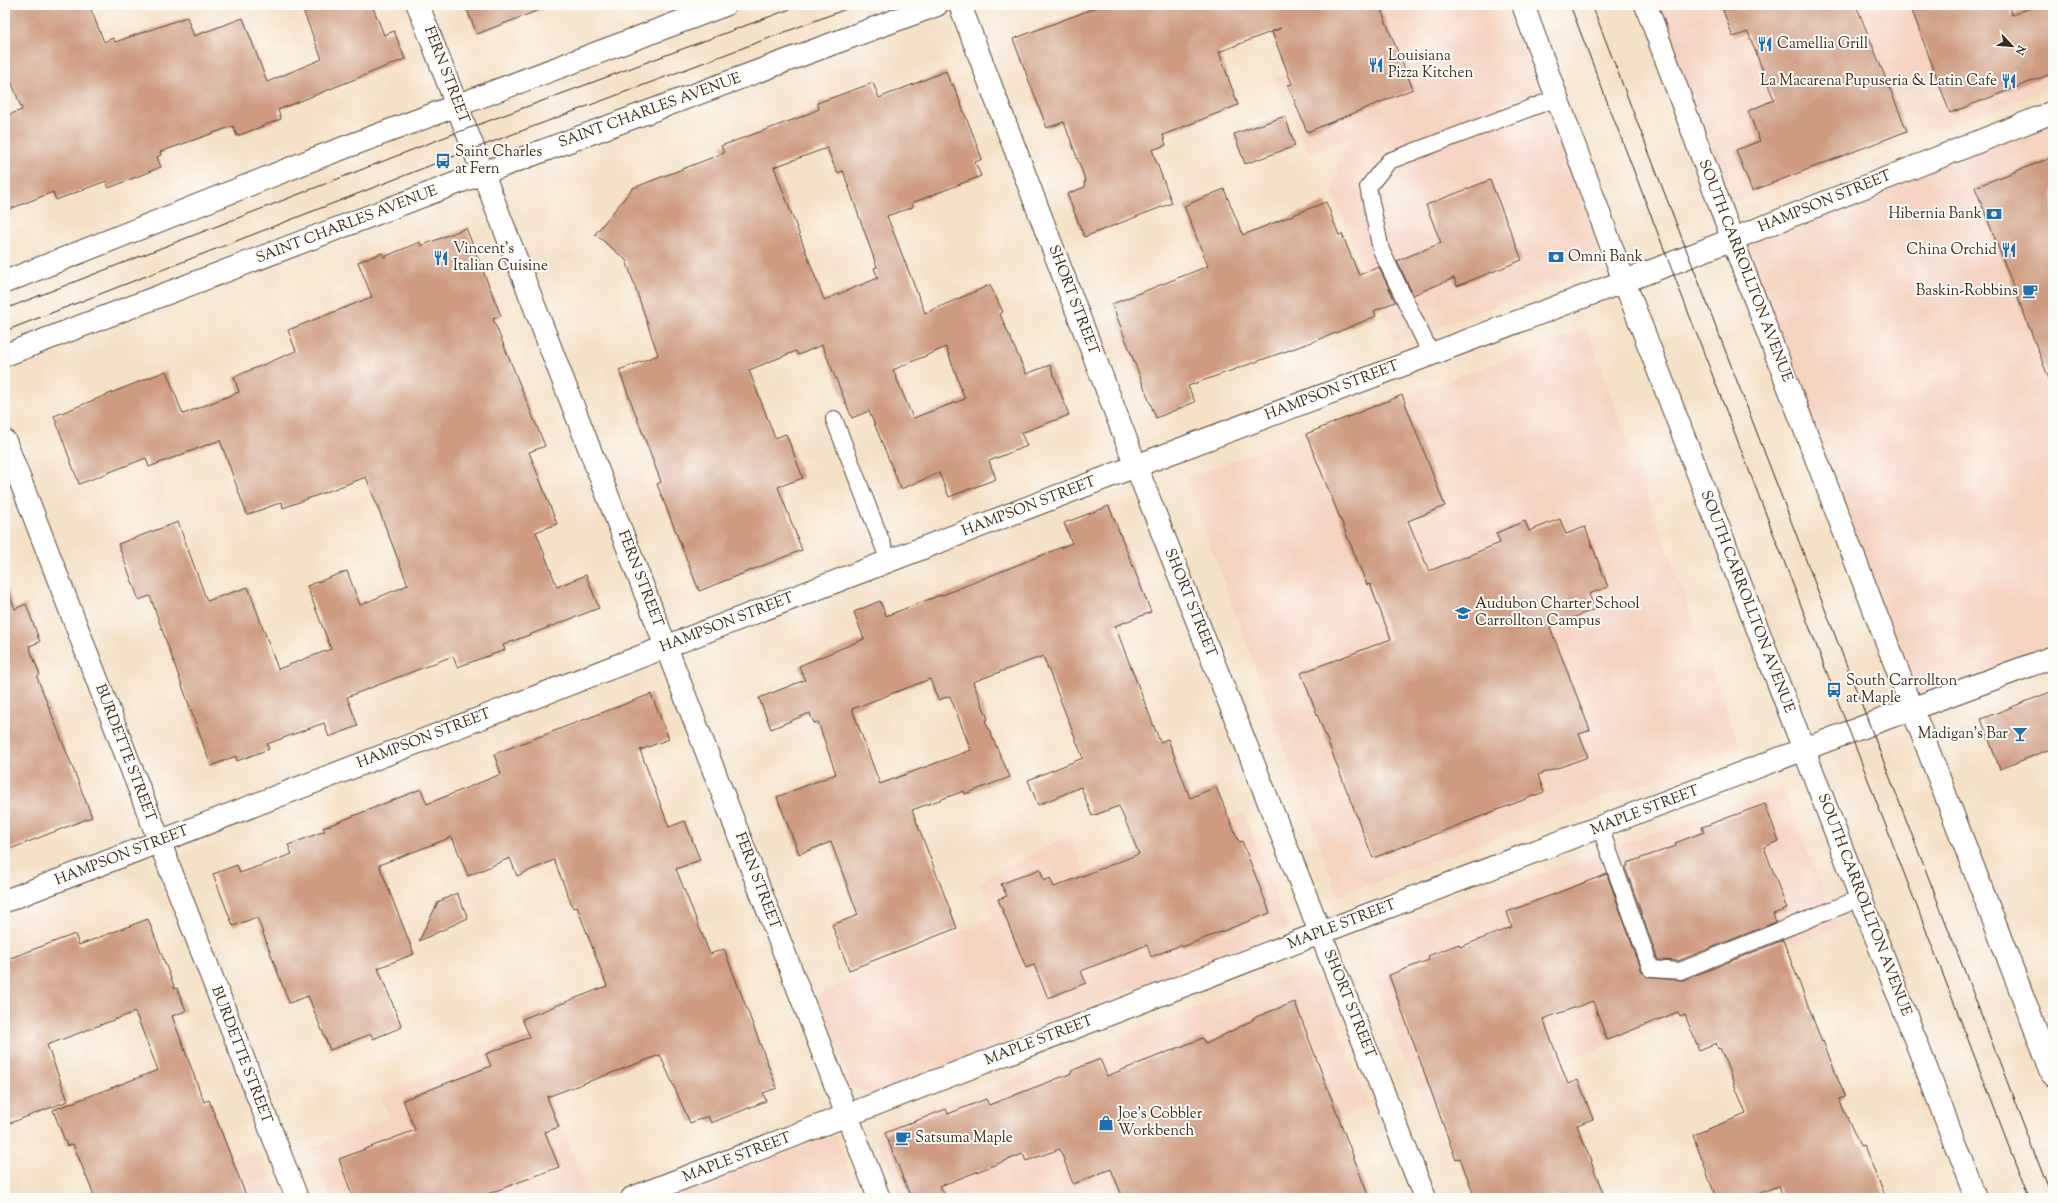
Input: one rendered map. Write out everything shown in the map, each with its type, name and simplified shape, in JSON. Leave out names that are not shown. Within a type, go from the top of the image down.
[{"type":"street","name":"FERN STREET","points":[[418,5],[879,1198]]},
{"type":"street","points":[[5,282],[314,159],[456,106],[691,11],[725,5]]},
{"type":"street","name":"SAINT CHARLES AVENUE","points":[[5,355],[483,173],[937,5]]},
{"type":"street","name":"SHORT STREET","points":[[960,5],[1136,466],[1425,1198]]},
{"type":"street","name":"SOUTH CARROLLTON AVENUE","points":[[1523,5],[1624,281],[1976,1198]]},
{"type":"street","name":"SOUTH CARROLLTON AVENUE","points":[[1646,5],[1732,239],[2053,1074]]},
{"type":"street","name":"HAMPSON STREET","points":[[5,901],[1136,466],[1624,281],[2053,112]]},
{"type":"street","name":"BURDETTE STREET","points":[[5,441],[297,1198]]},
{"type":"street","name":"MAPLE STREET","points":[[632,1198],[1320,933],[1912,708],[2053,657]]},
{"type":"lane","points":[[1431,354],[1381,250],[1368,187],[1388,161],[1557,98]]},
{"type":"lane","points":[[834,419],[889,561]]},
{"type":"lane","points":[[1600,827],[1651,970],[1680,971],[1861,898]]},
{"type":"shaded area","points":[[1325,5],[1505,5],[1535,74],[1605,266],[1395,342],[1332,193],[1341,152],[1357,133],[1309,152],[1273,79],[1341,47]]},
{"type":"shaded area","points":[[1656,5],[2053,5],[2053,88],[1732,203]]},
{"type":"shaded area","points":[[2053,116],[2053,660],[1912,708],[1732,239]]},
{"type":"shaded area","name":"Audubon Charter School Carrollton Campus","points":[[1587,329],[1740,747],[1338,896],[1186,478]]},
{"type":"shaded area","points":[[1782,786],[1838,927],[1798,944],[1784,941],[1701,973],[1689,972],[1667,983],[1665,989],[1676,1022],[1426,1109],[1362,956],[1370,936]]},
{"type":"shaded area","points":[[1244,813],[1288,928],[1129,990],[905,1085],[877,1094],[853,1089],[817,994],[994,917],[979,882],[1069,835],[1085,873],[1151,845],[1154,850]]},
{"type":"shaded area","points":[[1305,970],[1322,984],[1369,1106],[1262,1151],[1190,1198],[1110,1198],[1105,1185],[1070,1198],[902,1198],[877,1140],[879,1132],[889,1122],[994,1087],[1174,1016]]},
{"type":"shaded area","points":[[522,1030],[572,1151],[588,1198],[330,1198],[311,1148],[390,1117],[381,1096],[478,1055],[476,1046]]},
{"type":"shaded area","points":[[836,1135],[859,1198],[660,1198]]},
{"type":"shaded area","points":[[258,1150],[280,1198],[63,1198],[149,1166],[200,1167]]},
{"type":"building","points":[[5,5],[89,5],[104,42],[113,38],[115,42],[187,17],[194,36],[243,18],[267,82],[322,59],[301,5],[372,5],[384,35],[394,31],[405,59],[278,110],[281,119],[237,136],[233,126],[160,152],[161,155],[157,157],[161,167],[109,188],[106,181],[56,200],[53,192],[5,211],[5,116],[22,110],[5,64]]},
{"type":"building","points":[[465,5],[547,5],[547,7],[477,34]]},
{"type":"building","points":[[1103,5],[1379,5],[1413,89],[1307,132],[1288,85],[1292,84],[1272,32],[1281,28],[1219,52],[1238,105],[1163,135],[1166,145],[1152,150],[1172,203],[1084,237],[1067,194],[1085,187],[1084,182],[1086,182],[1064,122],[1047,128],[1013,39]]},
{"type":"building","points":[[1721,5],[1856,5],[1907,131],[1752,191],[1736,150],[1760,141],[1748,111],[1774,100],[1748,32],[1733,37]]},
{"type":"building","points":[[1910,5],[2008,5],[2012,15],[2038,5],[2053,5],[2053,73],[1950,113]]},
{"type":"building","points":[[946,71],[951,85],[953,84],[982,159],[975,162],[981,176],[912,203],[913,207],[887,216],[925,313],[990,285],[1003,312],[1000,314],[1026,374],[1050,365],[1069,415],[1021,433],[1027,446],[989,461],[996,479],[949,497],[939,473],[901,489],[869,411],[852,418],[822,345],[798,355],[796,351],[749,370],[775,438],[786,434],[803,478],[778,487],[802,550],[699,591],[657,484],[661,482],[619,370],[658,355],[626,260],[595,234],[633,188],[724,153],[721,146],[819,109],[817,103],[873,83],[879,98]],"holes":[[[827,148],[837,173],[843,171],[877,267],[874,268],[878,278],[824,300],[774,167]],[[946,347],[965,399],[913,418],[893,370]]]},
{"type":"building","points":[[1285,116],[1295,146],[1245,164],[1234,134]]},
{"type":"building","points":[[2053,157],[2053,384],[2051,384],[1975,187]]},
{"type":"building","points":[[1490,180],[1522,260],[1457,286],[1454,278],[1413,295],[1397,261],[1441,243],[1426,205]]},
{"type":"building","points":[[1224,189],[1243,235],[1326,202],[1339,235],[1342,234],[1359,275],[1379,267],[1395,302],[1374,311],[1376,316],[1326,337],[1188,386],[1195,402],[1156,418],[1112,304],[1208,266],[1184,206]]},
{"type":"building","points":[[466,228],[501,316],[493,319],[545,446],[529,452],[557,524],[536,532],[557,587],[586,575],[599,608],[503,645],[505,650],[457,667],[453,656],[347,697],[358,726],[329,737],[324,723],[267,744],[269,749],[237,761],[236,756],[211,766],[150,596],[139,600],[118,544],[178,522],[207,601],[248,587],[278,669],[331,649],[307,586],[347,571],[360,605],[408,585],[366,477],[283,508],[282,502],[247,515],[220,440],[149,467],[146,458],[79,484],[54,416],[166,371],[183,414],[239,392],[234,377],[296,351],[288,330],[372,297],[358,262],[382,253],[384,257],[420,242],[421,246]]},
{"type":"building","points":[[1402,395],[1445,506],[1408,521],[1429,571],[1500,543],[1496,533],[1525,521],[1529,531],[1560,519],[1566,534],[1585,527],[1608,587],[1589,594],[1595,609],[1550,627],[1590,730],[1579,734],[1588,757],[1538,775],[1544,792],[1373,858],[1301,673],[1391,639],[1370,584],[1367,585],[1306,434]]},
{"type":"building","points":[[1109,506],[1151,612],[1115,626],[1160,742],[1168,739],[1190,798],[1216,787],[1239,842],[1242,841],[1270,913],[1182,947],[1181,945],[1151,957],[1147,945],[1081,971],[1086,983],[1048,998],[1034,965],[1026,968],[998,899],[1007,896],[1001,884],[1040,869],[1044,881],[1050,878],[1054,887],[1139,854],[1119,806],[1092,816],[1081,787],[1038,805],[1028,780],[1083,758],[1043,656],[973,682],[988,719],[985,721],[1010,777],[965,794],[964,791],[912,810],[957,928],[849,970],[832,925],[858,915],[831,842],[799,854],[777,797],[836,774],[818,722],[814,723],[810,713],[771,729],[759,698],[805,680],[799,666],[864,639],[854,612],[880,601],[886,616],[1072,543],[1064,523]],"holes":[[[930,679],[938,700],[950,696],[971,750],[880,784],[852,709]]]},
{"type":"building","points":[[7,589],[15,609],[26,604],[40,642],[29,646],[40,675],[37,677],[92,817],[5,851],[5,590]]},
{"type":"building","name":"Madigan's Bar","points":[[2053,691],[2053,748],[2000,769],[1981,719]]},
{"type":"building","points":[[651,694],[669,739],[640,750],[669,827],[685,821],[700,860],[676,869],[710,954],[724,949],[777,1088],[763,1093],[766,1101],[711,1123],[708,1116],[690,1123],[660,1055],[547,1097],[559,1127],[545,1132],[559,1167],[477,1198],[353,1198],[339,1159],[415,1130],[403,1100],[491,1066],[486,1054],[530,1037],[522,1019],[607,986],[577,907],[573,908],[554,860],[517,876],[510,858],[468,876],[452,837],[379,865],[414,954],[378,968],[402,1027],[373,1039],[371,1034],[330,1050],[308,996],[289,1003],[257,917],[233,926],[213,874],[237,865],[240,873],[292,854],[288,845],[325,831],[323,828],[421,789],[427,804],[501,774],[494,754]]},
{"type":"building","points":[[1765,804],[1779,841],[1764,847],[1787,909],[1773,914],[1776,922],[1678,961],[1658,960],[1625,867],[1628,866],[1627,863],[1676,846],[1675,843],[1704,832],[1702,827]]},
{"type":"building","points":[[1607,874],[1642,972],[1650,978],[1684,980],[1783,940],[1845,1097],[1839,1099],[1860,1146],[1863,1145],[1886,1198],[1782,1198],[1778,1186],[1748,1198],[1716,1198],[1693,1135],[1746,1114],[1720,1048],[1718,1049],[1716,1043],[1699,1050],[1685,1015],[1680,1017],[1678,1012],[1607,1040],[1593,1001],[1543,1019],[1568,1084],[1578,1080],[1593,1119],[1577,1125],[1605,1198],[1475,1198],[1460,1158],[1456,1160],[1389,975],[1429,960],[1428,956],[1459,944],[1460,947],[1512,927],[1507,912]]},
{"type":"building","points":[[457,893],[468,918],[419,941],[438,902]]},
{"type":"building","points":[[148,919],[175,989],[177,988],[186,1011],[172,1016],[204,1102],[209,1100],[247,1198],[95,1198],[73,1144],[67,1146],[53,1110],[158,1070],[135,1012],[47,1045],[68,1101],[5,1125],[5,960],[75,934],[79,945]]},
{"type":"building","points":[[1295,1002],[1369,1198],[1123,1198],[1111,1169],[1073,1184],[1060,1149],[1026,1161],[1023,1154],[940,1186],[946,1198],[911,1198],[885,1133],[946,1109],[948,1114],[986,1099],[989,1105],[1072,1073],[1071,1071],[1100,1059],[1107,1076],[1203,1038],[1206,1044],[1253,1020],[1253,1018]]},
{"type":"tram line","points":[[5,309],[445,137],[801,5]]},
{"type":"tram line","points":[[5,331],[452,157],[857,5]]},
{"type":"tram line","points":[[1570,5],[2029,1198]]},
{"type":"tram line","points":[[1592,5],[2052,1198]]},
{"type":"place","name":"Camellia Grill","points":[[1765,44]]},
{"type":"place","name":"Louisiana Pizza Kitchen","points":[[1376,65]]},
{"type":"place","name":"La Macarena Pupuseria & Latin Cafe","points":[[2009,81]]},
{"type":"place","name":"Saint Charles at Fern","points":[[443,161]]},
{"type":"place","name":"Hibernia Bank","points":[[1994,214]]},
{"type":"place","name":"China Orchid","points":[[2009,250]]},
{"type":"place","name":"Omni Bank","points":[[1556,257]]},
{"type":"place","name":"Vincent's Italian Cuisine","points":[[441,258]]},
{"type":"place","name":"Baskin-Robbins","points":[[2030,291]]},
{"type":"place","name":"Audubon Charter School Carrollton Campus","points":[[1463,613]]},
{"type":"place","name":"South Carrollton at Maple","points":[[1834,690]]},
{"type":"place","name":"Madigan's Bar","points":[[2020,734]]},
{"type":"place","name":"Joe's Cobbler Workbench","points":[[1106,1123]]},
{"type":"place","name":"Satsuma Maple","points":[[903,1138]]}]
